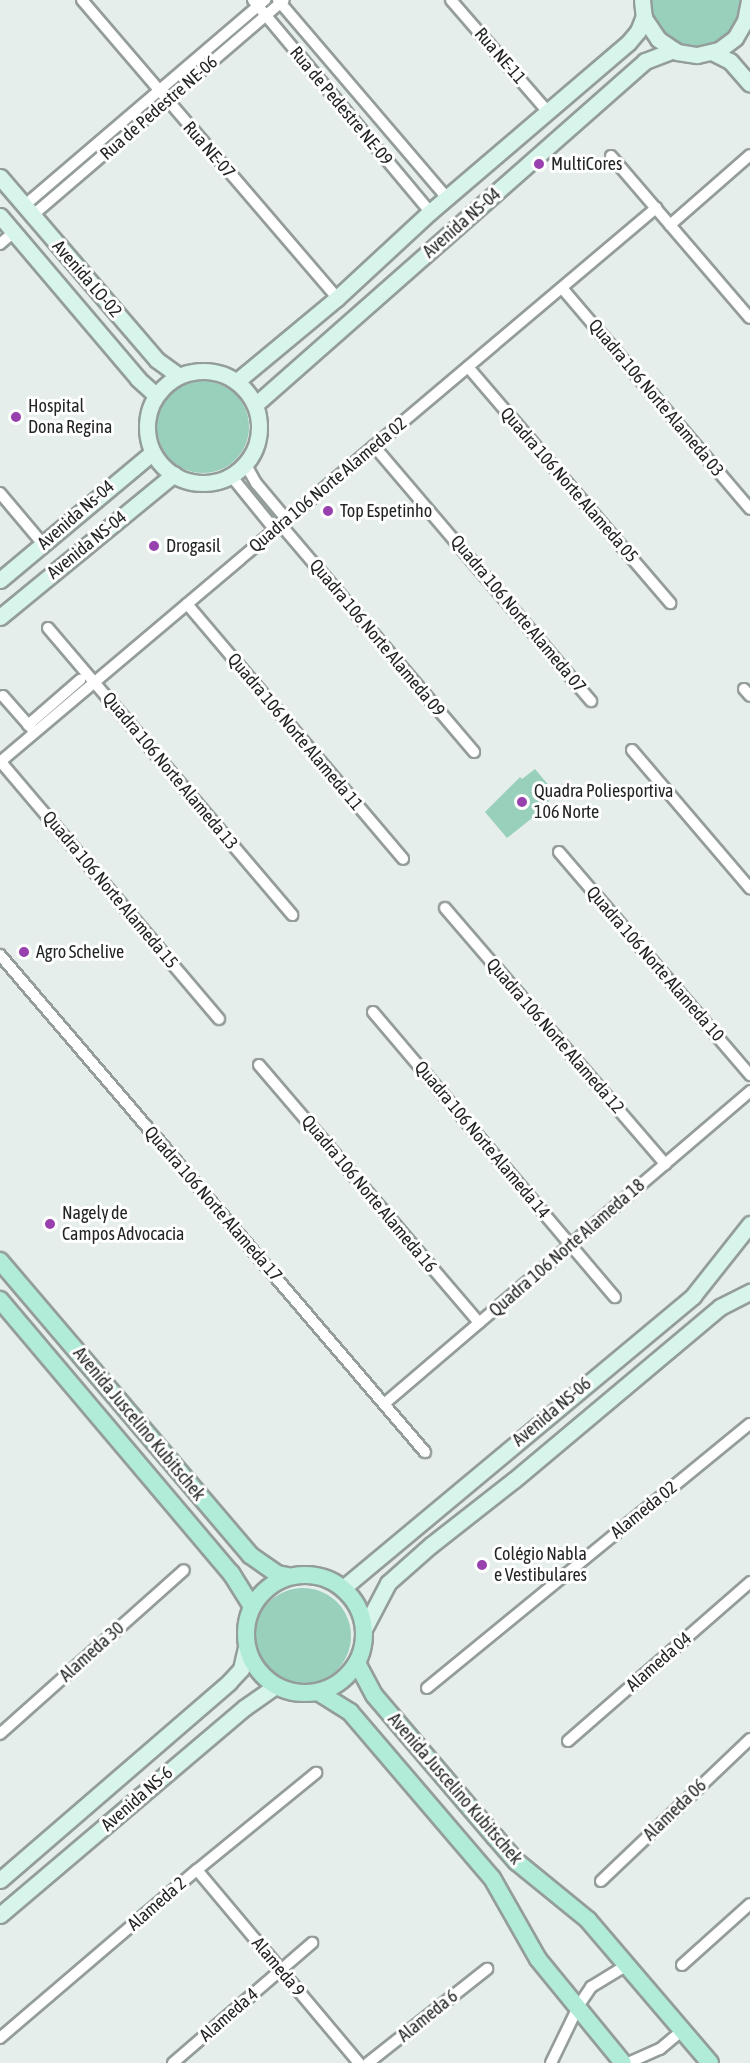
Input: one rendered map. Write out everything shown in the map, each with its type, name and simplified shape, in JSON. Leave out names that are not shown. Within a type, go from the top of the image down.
[{"type":"main road","name":"Avenida Juscelino Kubitschek","points":[[0,1261],[250,1555],[277,1574],[287,1576]]},
{"type":"main road","name":"Avenida Juscelino Kubitschek","points":[[0,1300],[231,1573],[252,1606]]},
{"type":"main road","points":[[306,1574],[326,1578],[343,1588],[358,1606],[364,1629],[363,1647],[357,1663],[347,1677],[318,1692],[289,1692],[263,1676],[253,1663],[246,1648],[245,1626],[252,1606],[273,1583],[287,1576],[306,1574]]},
{"type":"main road","name":"Avenida Juscelino Kubitschek","points":[[357,1663],[374,1695],[517,1862],[588,1920],[710,2063]]},
{"type":"main road","name":"Avenida Juscelino Kubitschek","points":[[318,1692],[350,1712],[492,1878],[528,1944],[623,2063]]},
{"type":"street","name":"Rua NE-07","points":[[82,0],[158,92],[337,298]]},
{"type":"street","name":"Rua NE-11","points":[[451,0],[548,112]]},
{"type":"street","points":[[642,0],[644,16],[654,36],[675,50]]},
{"type":"street","points":[[749,0],[746,18],[735,38],[712,52],[733,64],[750,84]]},
{"type":"street","name":"Rua de Pedestre NE-06","points":[[29,210],[158,92],[260,5],[281,1]]},
{"type":"street","name":"Rua de Pedestre NE-09","points":[[281,1],[447,198]]},
{"type":"street","name":"Rua de Pedestre NE-06","points":[[29,210],[167,101],[260,5]]},
{"type":"street","name":"Rua de Pedestre NE-09","points":[[260,5],[430,212]]},
{"type":"street","name":"Avenida NS-04","points":[[237,381],[337,298],[430,212],[634,37],[644,16]]},
{"type":"street","points":[[746,18],[750,38]]},
{"type":"street","name":"Avenida NS-04","points":[[255,405],[645,62],[675,50],[692,55],[712,52]]},
{"type":"street","points":[[670,225],[750,155]]},
{"type":"street","points":[[611,156],[750,318]]},
{"type":"street","name":"Avenida LO-02","points":[[0,177],[157,360],[179,376]]},
{"type":"street","name":"Quadra 106 Norte Alameda 02","points":[[0,762],[32,729],[94,683],[656,208]]},
{"type":"street","points":[[0,244],[5,224]]},
{"type":"street","name":"Avenida LO-02","points":[[5,224],[138,379],[156,395]]},
{"type":"street","name":"Quadra 106 Norte Alameda 03","points":[[562,288],[750,509]]},
{"type":"street","name":"Quadra 106 Norte Alameda 05","points":[[468,367],[670,603]]},
{"type":"street","points":[[214,371],[237,381],[255,405],[259,427],[257,442],[246,465],[232,477],[217,482],[201,483],[174,474],[153,452],[147,422],[156,395],[179,376],[214,371]]},
{"type":"street","name":"Quadra 106 Norte Alameda 07","points":[[374,446],[591,700]]},
{"type":"street","name":"Avenida Ns-04","points":[[0,580],[153,452]]},
{"type":"street","points":[[246,465],[281,525]]},
{"type":"street","name":"Avenida NS-04","points":[[0,617],[174,474]]},
{"type":"street","points":[[232,477],[281,525]]},
{"type":"street","points":[[0,493],[43,544]]},
{"type":"street","name":"Quadra 106 Norte Alameda 09","points":[[281,525],[474,752]]},
{"type":"street","name":"Quadra 106 Norte Alameda 11","points":[[187,604],[403,859]]},
{"type":"street","name":"Quadra 106 Norte Alameda 13","points":[[48,628],[292,915]]},
{"type":"street","points":[[3,696],[32,729],[80,681]]},
{"type":"street","points":[[632,750],[750,888]]},
{"type":"street","name":"Quadra 106 Norte Alameda 15","points":[[0,762],[219,1018]]},
{"type":"street","name":"Quadra 106 Norte Alameda 10","points":[[559,852],[750,1075]]},
{"type":"street","name":"Quadra 106 Norte Alameda 12","points":[[444,908],[664,1164]]},
{"type":"street","name":"Quadra 106 Norte Alameda 17","points":[[0,955],[425,1452]]},
{"type":"street","name":"Quadra 106 Norte Alameda 14","points":[[373,1012],[615,1297]]},
{"type":"street","name":"Quadra 106 Norte Alameda 16","points":[[259,1065],[479,1323]]},
{"type":"street","name":"Quadra 106 Norte Alameda 18","points":[[384,1404],[750,1091]]},
{"type":"street","name":"Avenida NS-06","points":[[343,1588],[693,1296],[750,1224]]},
{"type":"street","name":"Avenida NS-06","points":[[364,1629],[388,1583],[431,1545],[514,1480],[720,1307],[750,1292]]},
{"type":"street","name":"Alameda 02","points":[[427,1688],[750,1424]]},
{"type":"street","name":"Alameda 30","points":[[0,1734],[184,1570]]},
{"type":"street","name":"Alameda 04","points":[[568,1741],[750,1582]]},
{"type":"street","name":"Avenida NS-6","points":[[0,1880],[229,1682],[241,1669],[246,1648]]},
{"type":"street","name":"Avenida NS-6","points":[[0,1915],[244,1708],[276,1686]]},
{"type":"street","name":"Alameda 06","points":[[601,1881],[750,1739]]},
{"type":"street","name":"Alameda 2","points":[[0,2038],[196,1870],[316,1773]]},
{"type":"street","name":"Alameda 9","points":[[196,1870],[359,2063]]},
{"type":"street","points":[[682,1965],[750,1904]]},
{"type":"street","name":"Alameda 4","points":[[173,2063],[312,1943]]},
{"type":"street","points":[[551,2063],[591,1987],[627,1965]]},
{"type":"street","name":"Alameda 6","points":[[368,2063],[487,1969]]},
{"type":"street","points":[[628,2063],[660,2049],[684,2030]]},
{"type":"green space","points":[[649,0],[741,0],[741,5],[737,20],[727,35],[712,44],[695,47],[675,43],[660,31],[653,18]]},
{"type":"green space","points":[[203,381],[221,384],[236,394],[246,409],[249,427],[246,445],[236,460],[221,470],[203,473],[185,470],[170,460],[160,445],[157,427],[160,409],[170,394],[185,384]]},
{"type":"green space","name":"Quadra Poliesportiva 106 Norte","points":[[535,769],[556,794],[544,805],[546,807],[507,838],[485,812],[520,777],[522,779]]},
{"type":"green space","points":[[303,1588],[321,1592],[337,1602],[347,1618],[351,1636],[347,1654],[337,1670],[321,1680],[303,1684],[285,1680],[269,1670],[259,1654],[255,1636],[259,1618],[269,1602],[285,1592]]},
{"type":"place","name":"MultiCores","points":[[539,164]]},
{"type":"place","name":"Hospital Dona Regina","points":[[16,417]]},
{"type":"place","name":"Top Espetinho","points":[[328,511]]},
{"type":"place","name":"Drogasil","points":[[154,546]]},
{"type":"place","name":"Quadra Poliesportiva 106 Norte","points":[[522,802]]},
{"type":"place","name":"Agro Schelive","points":[[24,952]]},
{"type":"place","name":"Nagely de Campos Advocacia","points":[[50,1224]]},
{"type":"place","name":"Colégio Nabla e Vestibulares","points":[[482,1565]]}]
